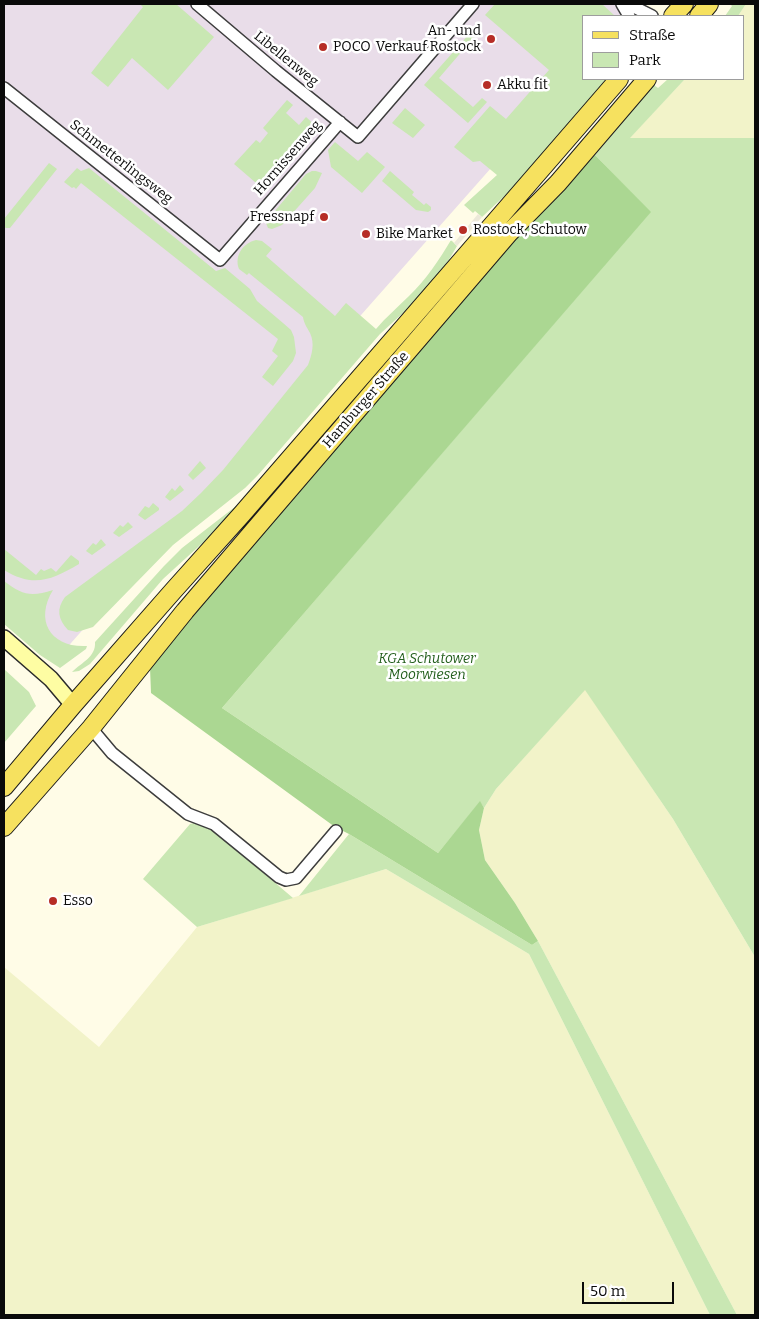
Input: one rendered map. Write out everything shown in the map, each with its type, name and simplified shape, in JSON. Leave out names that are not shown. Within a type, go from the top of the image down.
[{"type":"main road","points":[[674,15],[684,4]]},
{"type":"main road","points":[[700,15],[709,4]]},
{"type":"main road","name":"Hamburger Straße","points":[[4,787],[72,705],[242,514],[618,80]]},
{"type":"main road","name":"Hamburger Straße","points":[[4,827],[91,728],[198,597],[509,233],[558,183],[646,80]]},
{"type":"main road","points":[[4,638],[51,679],[91,728]]},
{"type":"street","name":"Libellenweg","points":[[197,4],[358,137],[473,4]]},
{"type":"street","points":[[622,4],[628,15]]},
{"type":"street","points":[[628,4],[650,15]]},
{"type":"street","name":"Schmetterlingsweg","points":[[4,88],[220,260]]},
{"type":"street","name":"Hornissenweg","points":[[220,260],[340,122]]},
{"type":"street","points":[[91,728],[112,752],[188,814],[214,824],[279,877],[286,880],[296,878],[336,831]]},
{"type":"shaded area","points":[[4,4],[636,4],[626,15],[582,15],[582,65],[56,660],[4,616]]},
{"type":"shaded area","points":[[478,214],[482,217],[457,246],[454,243]]},
{"type":"green space","points":[[140,4],[176,4],[214,37],[168,90],[132,58],[108,87],[91,73],[143,7]]},
{"type":"green space","points":[[495,4],[602,4],[614,15],[582,15],[582,80],[606,80],[513,188],[482,217],[475,211],[473,213],[464,205],[497,175],[480,161],[473,162],[454,147],[490,106],[506,119],[549,70],[485,15]]},
{"type":"green space","points":[[730,4],[746,4],[739,15],[726,15],[732,6]]},
{"type":"green space","points":[[746,4],[755,4],[755,138],[629,138],[684,80],[744,80],[744,15],[739,15]]},
{"type":"green space","points":[[471,32],[476,35],[439,78],[473,107],[482,98],[487,102],[468,123],[424,85]]},
{"type":"green space","name":"KGA Schutower Moorwiesen","points":[[667,80],[684,80],[630,138],[755,138],[755,957],[673,819],[585,690],[496,789],[484,808],[480,802],[438,853],[222,708],[650,212],[595,155],[654,85],[658,88]]},
{"type":"green space","points":[[287,100],[293,105],[286,113],[299,125],[306,117],[317,127],[263,189],[234,164],[256,140],[260,143],[268,133],[263,128]]},
{"type":"green space","points":[[405,108],[425,125],[413,138],[392,123]]},
{"type":"green space","points":[[335,142],[358,161],[367,152],[385,167],[362,193],[331,167],[328,150]]},
{"type":"green space","points":[[595,155],[651,212],[222,708],[438,853],[480,801],[484,808],[479,830],[485,860],[515,903],[538,941],[532,945],[335,827],[151,693],[150,667],[191,616],[534,217]]},
{"type":"green space","points":[[49,163],[57,169],[10,228],[4,227],[4,219]]},
{"type":"green space","points":[[77,168],[81,171],[89,168],[216,271],[225,268],[250,289],[257,301],[291,330],[296,353],[293,361],[273,386],[262,377],[278,356],[272,351],[278,339],[81,183],[76,189],[64,182]]},
{"type":"green space","points":[[312,171],[322,173],[315,188],[282,225],[272,229],[268,228],[266,223],[269,218],[306,174]]},
{"type":"green space","points":[[390,171],[414,192],[412,195],[424,205],[426,203],[431,207],[431,210],[428,212],[416,210],[382,181]]},
{"type":"green space","points":[[256,240],[262,241],[272,249],[266,256],[335,316],[346,303],[376,329],[421,283],[451,240],[457,246],[443,270],[414,303],[380,334],[245,488],[173,545],[93,627],[77,632],[68,630],[59,614],[60,606],[65,597],[182,511],[201,493],[223,470],[308,365],[313,345],[303,317],[249,273],[247,275],[239,269],[238,259],[241,251],[247,244]]},
{"type":"green space","points":[[200,461],[206,468],[193,480],[188,475]]},
{"type":"green space","points":[[180,485],[184,490],[170,501],[165,497],[172,488],[175,491]]},
{"type":"green space","points":[[153,503],[159,510],[145,520],[138,515],[145,506],[149,508]]},
{"type":"green space","points":[[240,503],[220,527],[163,579],[90,664],[79,671],[72,672],[88,659],[93,652],[95,642],[164,566],[182,548]]},
{"type":"green space","points":[[128,522],[133,527],[119,537],[113,533],[120,525],[123,527]]},
{"type":"green space","points":[[101,539],[106,545],[92,555],[86,551],[93,543],[96,545]]},
{"type":"green space","points":[[4,549],[36,575],[41,569],[44,571],[51,568],[56,572],[71,555],[79,561],[79,564],[51,578],[42,580],[24,579],[4,570]]},
{"type":"green space","points":[[4,581],[16,589],[27,593],[39,594],[53,590],[45,612],[49,630],[55,637],[64,642],[87,646],[86,649],[60,668],[40,655],[4,624]]},
{"type":"green space","points":[[4,669],[29,692],[36,706],[4,743]]},
{"type":"green space","points":[[585,689],[673,819],[755,957],[755,1315],[737,1315],[538,941],[515,903],[485,860],[479,830],[484,808],[496,789]]},
{"type":"green space","points":[[198,822],[212,829],[293,898],[197,927],[143,879],[190,824]]},
{"type":"green space","points":[[349,834],[532,945],[538,941],[737,1315],[710,1315],[529,954],[386,869],[299,896]]},
{"type":"green space","points":[[386,869],[529,954],[710,1315],[4,1315],[4,967],[99,1047],[197,927]]},
{"type":"place","name":"An- und Verkauf Rostock","points":[[491,39]]},
{"type":"place","name":"POCO","points":[[323,47]]},
{"type":"place","name":"Akku fit","points":[[487,85]]},
{"type":"place","name":"Fressnapf","points":[[324,217]]},
{"type":"place","name":"Rostock, Schutow","points":[[463,230]]},
{"type":"place","name":"Bike Market","points":[[366,234]]},
{"type":"place","name":"Esso","points":[[53,901]]}]
